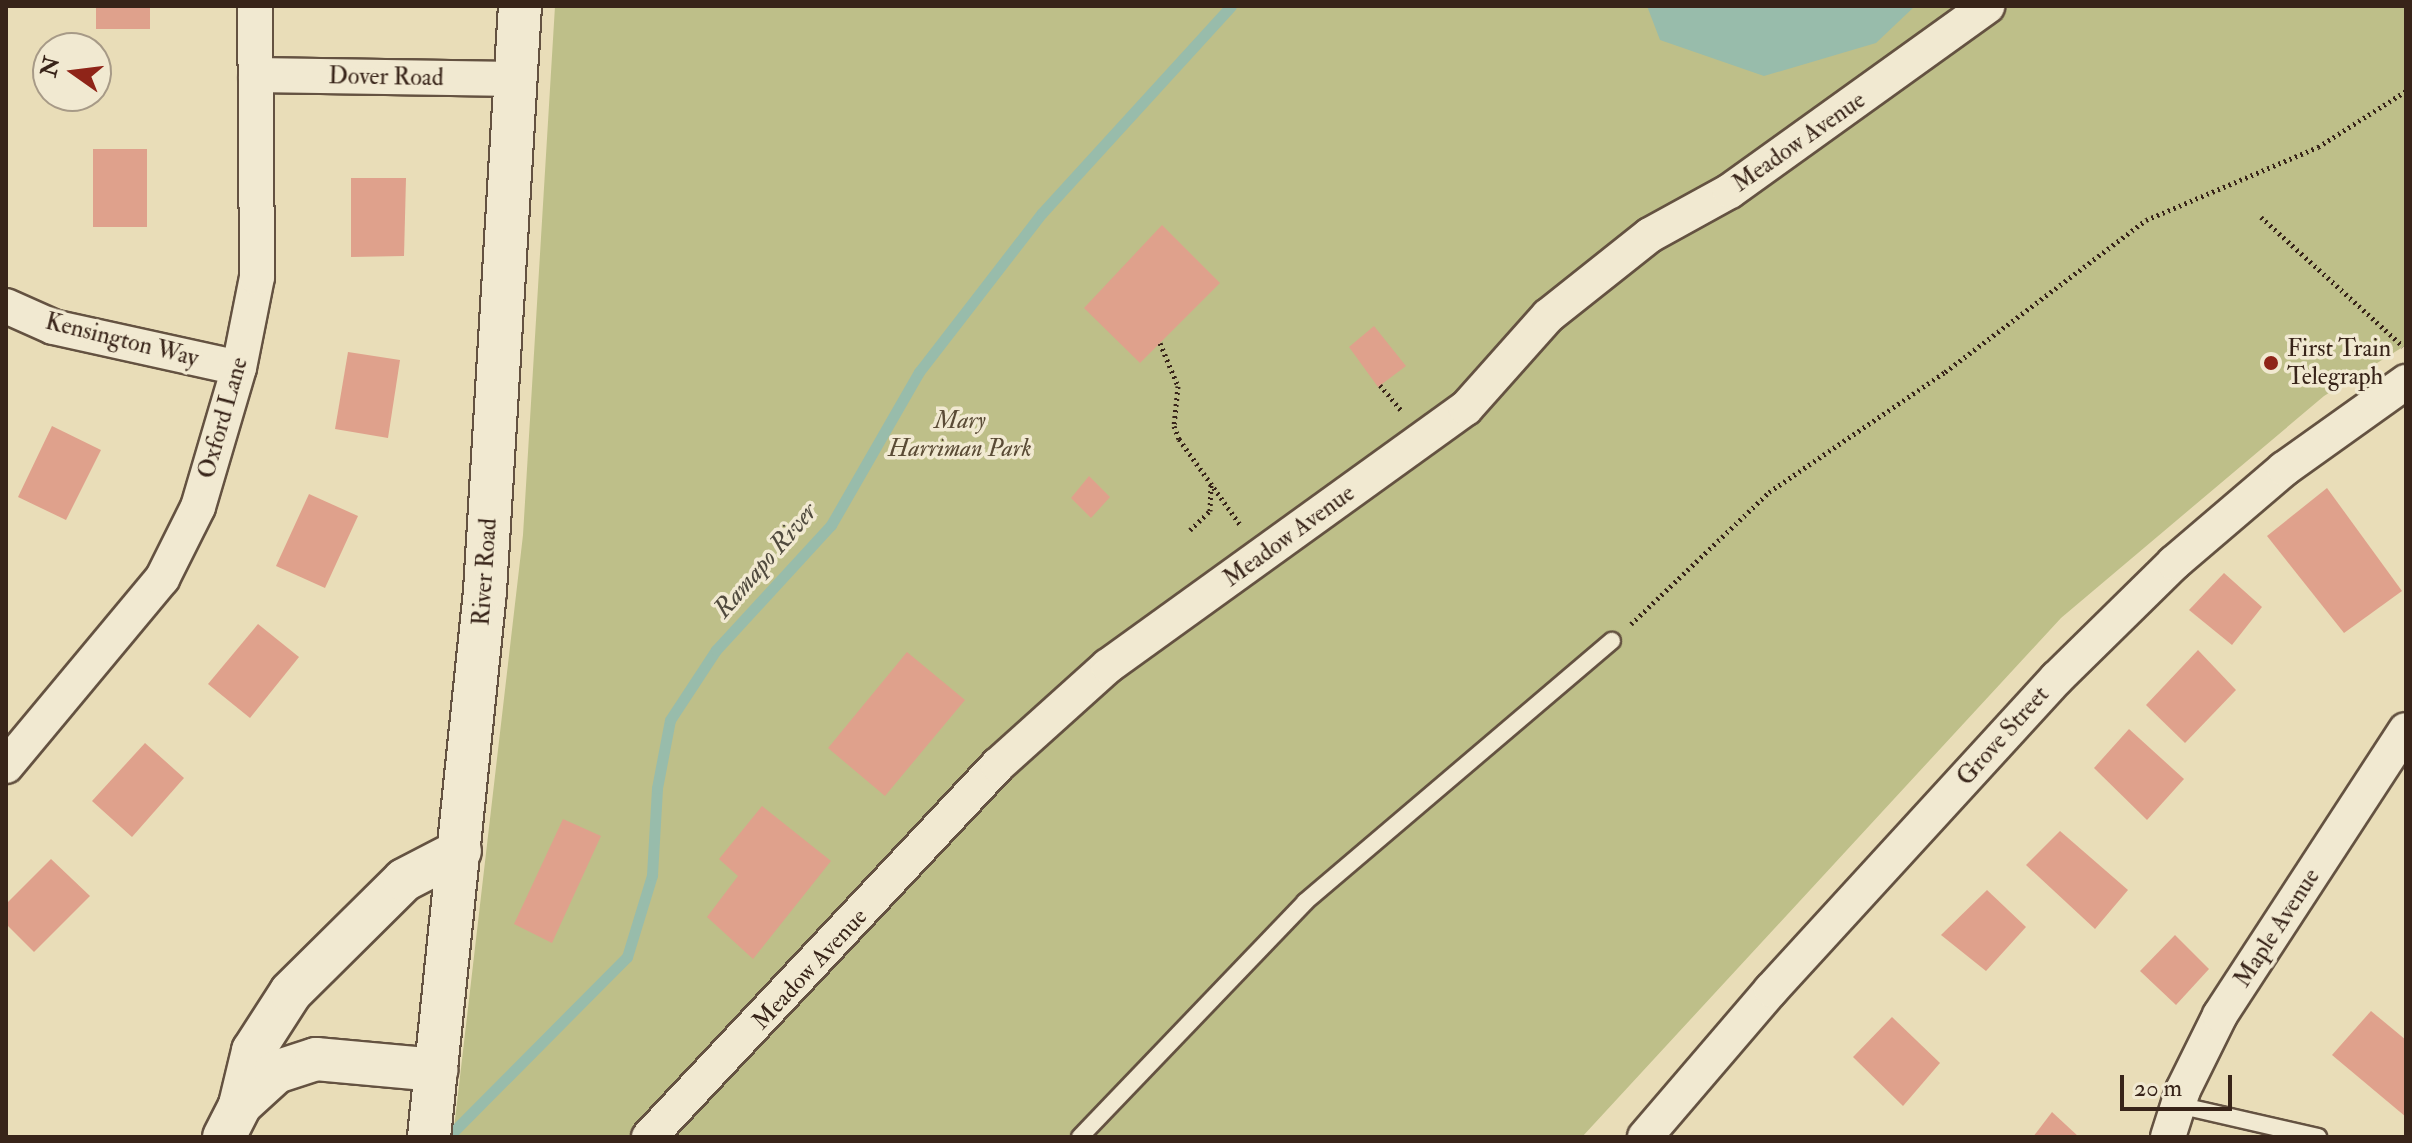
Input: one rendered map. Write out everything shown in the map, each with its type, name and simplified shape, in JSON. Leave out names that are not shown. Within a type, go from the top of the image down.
[{"type":"street","name":"Oxford Lane","points":[[6,766],[162,579],[198,507],[239,368],[257,277],[255,6]]},
{"type":"street","name":"River Road","points":[[429,1137],[485,591],[520,6]]},
{"type":"street","name":"Meadow Avenue","points":[[649,1137],[998,765],[1108,666],[1466,408],[1548,316],[1650,235],[1730,191],[1987,6]]},
{"type":"street","name":"Dover Road","points":[[256,75],[515,79]]},
{"type":"street","name":"Kensington Way","points":[[6,306],[53,327],[239,368]]},
{"type":"street","name":"Grove Street","points":[[1645,1137],[1771,990],[2057,678],[2174,563],[2284,469],[2406,382]]},
{"type":"street","name":"Maple Avenue","points":[[2173,1121],[2220,1015],[2406,730]]},
{"type":"street","points":[[232,1121],[253,1051],[291,992],[404,880],[460,851]]},
{"type":"street","points":[[232,1121],[276,1072],[316,1059],[436,1070]]},
{"type":"lane","points":[[1080,1137],[1305,902],[1612,641]]},
{"type":"lane","points":[[2173,1121],[2318,1137]]},
{"type":"path","points":[[1612,641],[1769,492],[1945,372],[2146,220],[2318,147],[2406,91]]},
{"type":"path","points":[[2261,217],[2406,349]]},
{"type":"path","points":[[1160,343],[1178,386],[1174,426],[1242,527]]},
{"type":"path","points":[[1380,385],[1401,410]]},
{"type":"path","points":[[1190,530],[1210,511],[1211,483]]},
{"type":"green space","name":"Mary Harriman Park","points":[[555,6],[2406,6],[2406,345],[2324,396],[2061,618],[1582,1137],[453,1137],[523,535]]},
{"type":"shaded area","points":[[1647,6],[1915,6],[1876,43],[1764,76],[1660,40]]},
{"type":"building","points":[[96,6],[150,6],[150,29],[96,29]]},
{"type":"building","points":[[93,149],[147,149],[147,227],[93,227]]},
{"type":"building","points":[[351,178],[406,178],[404,256],[351,257]]},
{"type":"building","points":[[1162,225],[1220,283],[1140,363],[1084,308]]},
{"type":"building","points":[[1374,326],[1406,366],[1378,387],[1349,347]]},
{"type":"building","points":[[348,352],[400,360],[388,438],[335,429]]},
{"type":"building","points":[[52,426],[101,450],[66,520],[18,497]]},
{"type":"building","points":[[1089,476],[1110,497],[1091,518],[1071,498]]},
{"type":"building","points":[[2327,488],[2402,591],[2344,633],[2267,536]]},
{"type":"building","points":[[309,494],[358,516],[325,588],[276,566]]},
{"type":"building","points":[[2224,573],[2262,607],[2232,645],[2189,610]]},
{"type":"building","points":[[258,624],[299,657],[250,718],[208,684]]},
{"type":"building","points":[[2198,650],[2236,690],[2185,743],[2146,705]]},
{"type":"building","points":[[907,652],[965,700],[885,796],[828,748]]},
{"type":"building","points":[[2129,729],[2184,779],[2147,820],[2094,768]]},
{"type":"building","points":[[145,743],[184,778],[132,837],[92,801]]},
{"type":"building","points":[[762,806],[831,861],[753,959],[707,917],[738,876],[719,859]]},
{"type":"building","points":[[563,819],[601,836],[552,943],[514,924]]},
{"type":"building","points":[[2060,831],[2128,890],[2095,929],[2026,865]]},
{"type":"building","points":[[51,859],[90,896],[34,952],[6,924],[6,904]]},
{"type":"building","points":[[1987,890],[2026,927],[1986,971],[1941,935]]},
{"type":"building","points":[[2175,935],[2209,969],[2176,1005],[2140,971]]},
{"type":"building","points":[[2371,1011],[2406,1040],[2406,1117],[2332,1055]]},
{"type":"building","points":[[1892,1017],[1940,1063],[1903,1106],[1853,1057]]},
{"type":"building","points":[[2052,1112],[2079,1137],[2033,1137]]},
{"type":"waterway","name":"Ramapo River","points":[[448,1137],[627,957],[652,875],[657,788],[670,720],[716,650],[831,525],[919,372],[1042,213],[1231,6]]},
{"type":"place","name":"First Train Telegraph","points":[[2271,363]]}]
